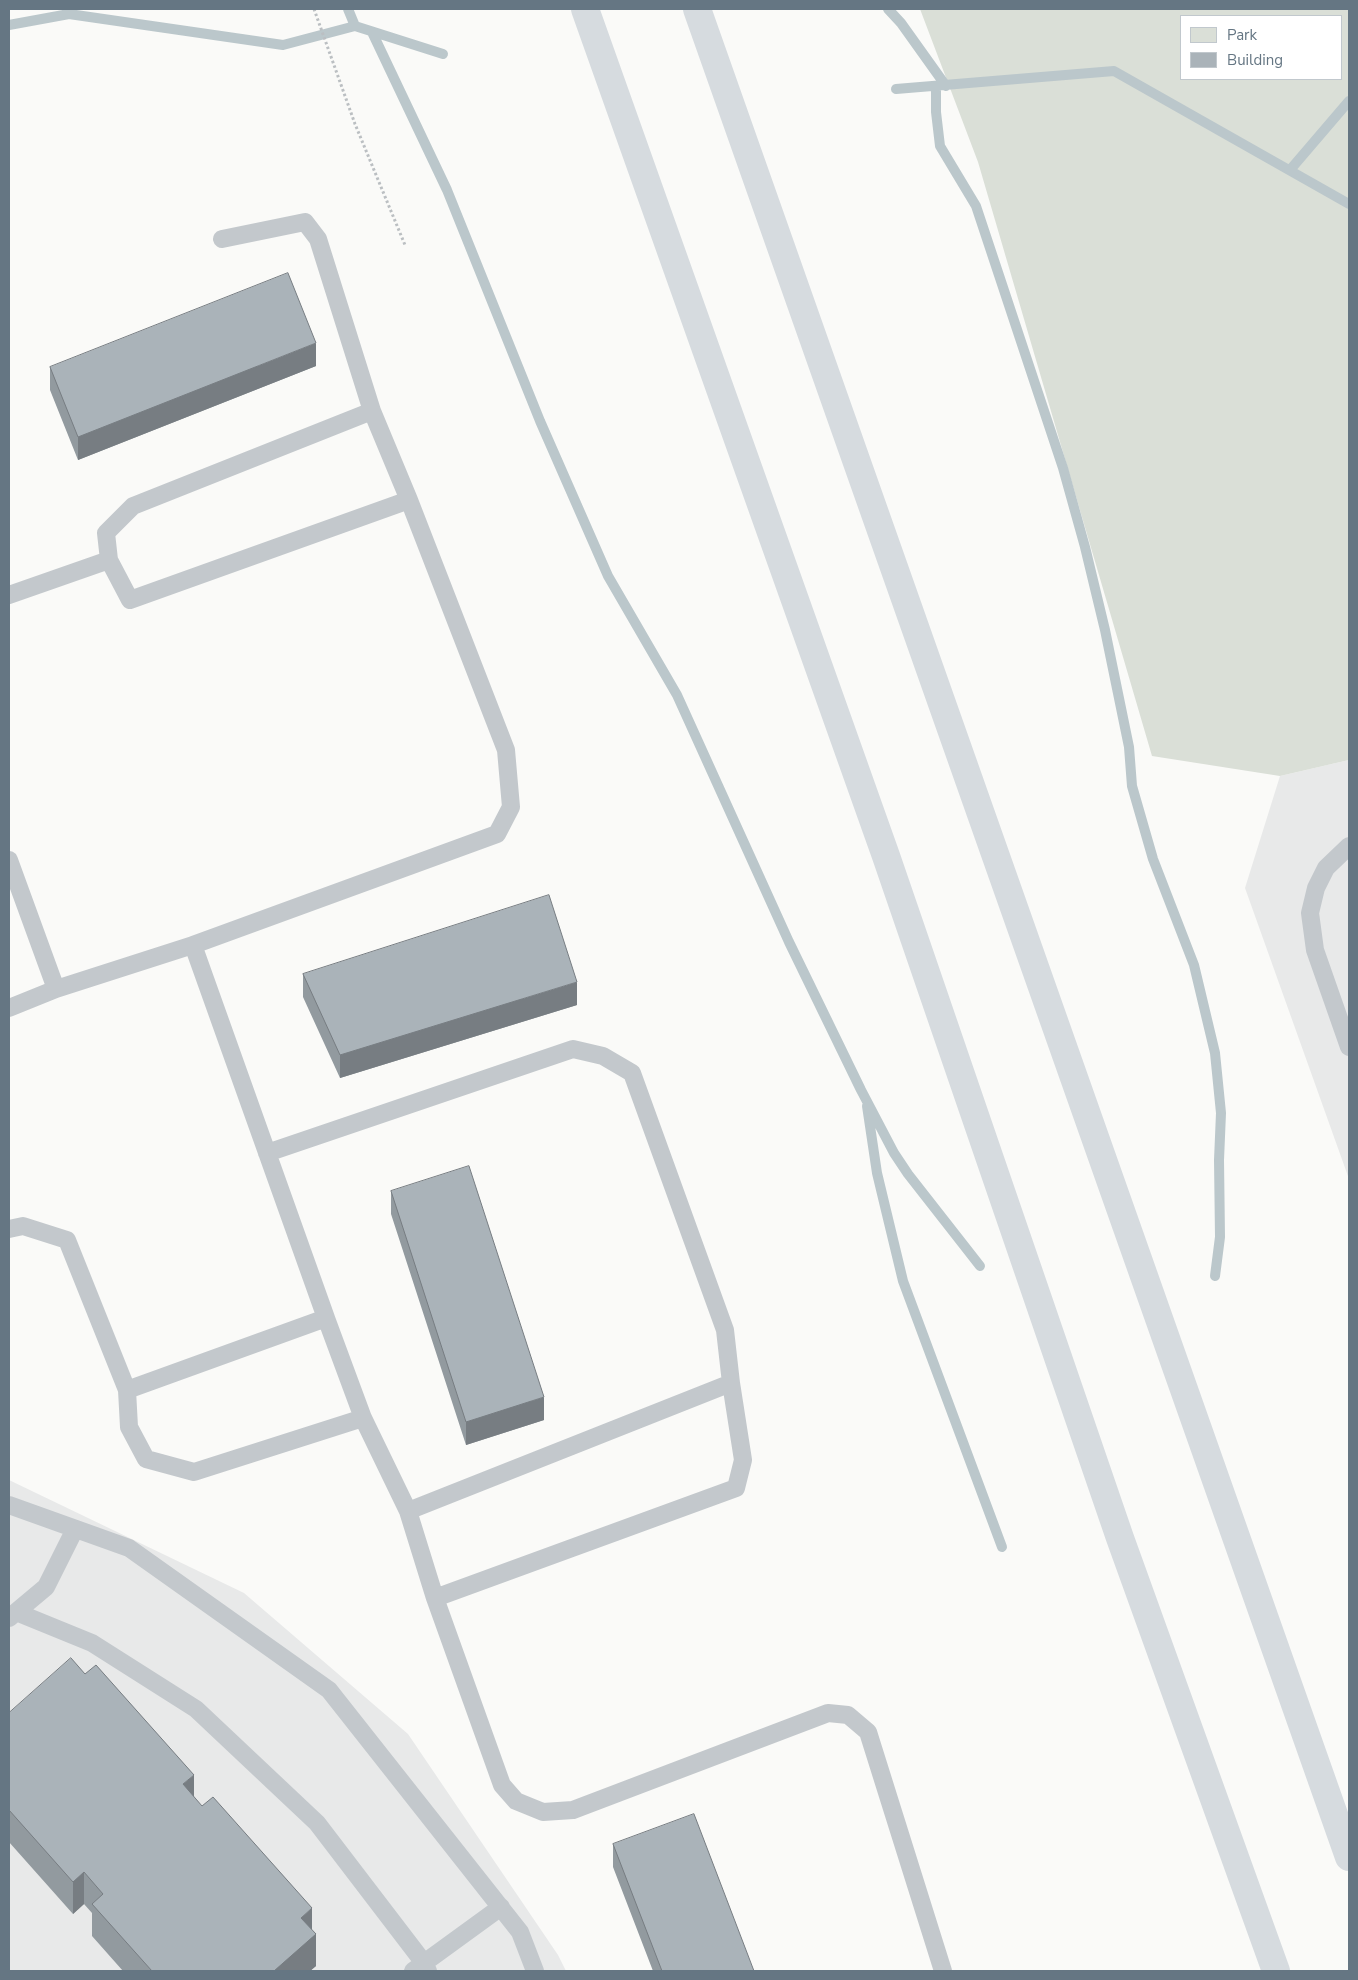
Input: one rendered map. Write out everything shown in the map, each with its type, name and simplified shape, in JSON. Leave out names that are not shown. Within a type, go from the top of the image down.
[{"type":"highway","points":[[585,9],[882,846],[1124,1548],[1276,1971]]},
{"type":"highway","points":[[698,9],[1349,1857]]},
{"type":"lane","points":[[9,1008],[56,989],[193,945],[497,834],[511,807],[506,750],[372,410],[318,239],[305,222],[222,239]]},
{"type":"lane","points":[[372,410],[133,506],[106,533],[109,560],[130,600],[409,500]]},
{"type":"lane","points":[[9,595],[109,560]]},
{"type":"lane","points":[[1349,846],[1326,868],[1316,888],[1310,913],[1315,950],[1343,1008],[1349,1047]]},
{"type":"lane","points":[[9,860],[56,989]]},
{"type":"lane","points":[[193,945],[363,1418],[408,1511],[435,1598],[502,1785],[516,1801],[543,1812],[573,1810],[828,1713],[848,1715],[868,1732],[944,1971]]},
{"type":"lane","points":[[267,1154],[573,1049],[603,1056],[632,1073],[725,1330],[743,1460],[736,1488],[435,1598]]},
{"type":"lane","points":[[9,1230],[23,1226],[67,1240],[127,1390],[129,1427],[146,1459],[194,1472],[363,1418]]},
{"type":"lane","points":[[127,1390],[326,1318]]},
{"type":"lane","points":[[408,1511],[731,1383]]},
{"type":"lane","points":[[9,1506],[129,1548],[329,1690],[520,1932],[535,1971]]},
{"type":"lane","points":[[12,1615],[46,1587],[75,1529]]},
{"type":"lane","points":[[12,1615],[92,1643],[196,1709],[317,1823],[422,1968],[501,1907]]},
{"type":"path","points":[[314,9],[355,124],[405,245]]},
{"type":"shaded area","points":[[1349,760],[1349,1179],[1245,888],[1280,776]]},
{"type":"shaded area","points":[[9,1480],[244,1593],[408,1734],[558,1955],[566,1971],[9,1971]]},
{"type":"green space","points":[[920,9],[1349,9],[1349,760],[1280,776],[1152,756],[978,162]]},
{"type":"building","points":[[288,273],[316,343],[78,437],[50,367]]},
{"type":"building","points":[[549,895],[577,982],[340,1055],[303,974]]},
{"type":"building","points":[[469,1166],[544,1397],[466,1422],[391,1191]]},
{"type":"building","points":[[71,1658],[85,1674],[96,1665],[194,1775],[183,1784],[202,1806],[213,1797],[312,1908],[301,1918],[316,1934],[274,1971],[152,1971],[92,1904],[103,1894],[84,1872],[73,1882],[9,1810],[9,1713]]},
{"type":"building","points":[[694,1814],[754,1971],[662,1971],[613,1844]]},
{"type":"waterway","points":[[348,9],[355,26]]},
{"type":"waterway","points":[[888,9],[901,23],[946,86]]},
{"type":"waterway","points":[[9,25],[69,14],[283,45],[355,26],[443,54]]},
{"type":"waterway","points":[[372,32],[447,190],[540,421],[608,576],[677,695],[789,942],[861,1090],[894,1153],[908,1174],[980,1266]]},
{"type":"waterway","points":[[896,89],[1114,71],[1349,204]]},
{"type":"waterway","points":[[936,86],[936,112],[940,146],[976,206],[1063,468],[1105,630],[1129,747],[1132,786],[1153,859],[1194,965],[1215,1053],[1221,1113],[1219,1160],[1220,1237],[1215,1276]]},
{"type":"waterway","points":[[1290,170],[1349,101]]},
{"type":"waterway","points":[[867,1106],[877,1173],[903,1281],[1002,1547]]}]
